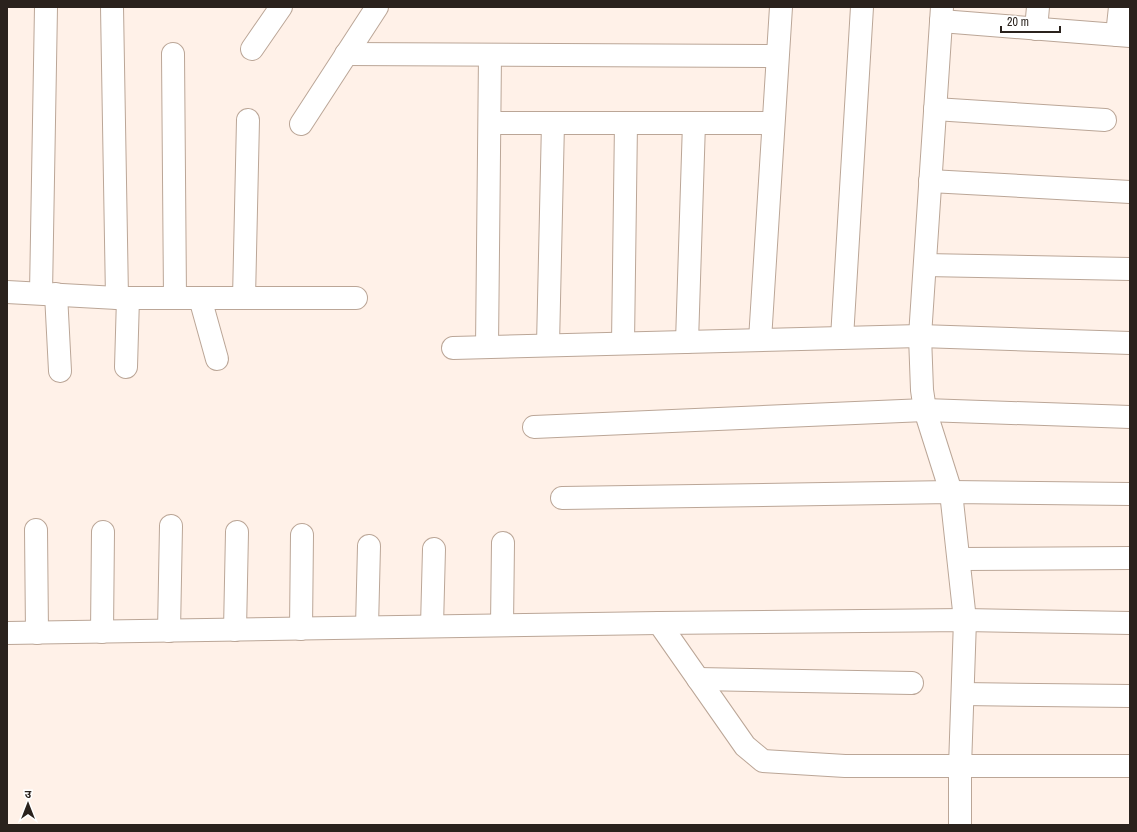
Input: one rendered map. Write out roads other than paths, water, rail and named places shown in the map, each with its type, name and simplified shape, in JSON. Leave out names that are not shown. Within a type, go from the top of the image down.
[{"type":"street","points":[[46,7],[49,294],[60,371]]},
{"type":"street","points":[[112,7],[126,367]]},
{"type":"street","points":[[252,49],[282,7]]},
{"type":"street","points":[[301,124],[377,7]]},
{"type":"street","points":[[760,340],[781,7]]},
{"type":"street","points":[[842,338],[862,7]]},
{"type":"street","points":[[1036,29],[1038,7]]},
{"type":"street","points":[[960,825],[960,767],[965,620],[960,559],[951,492],[925,410],[922,390],[920,336],[942,14],[1036,29],[1123,36],[1120,7]]},
{"type":"street","points":[[173,54],[175,298]]},
{"type":"street","points":[[346,54],[777,56]]},
{"type":"street","points":[[487,347],[490,54]]},
{"type":"street","points":[[935,109],[1105,120]]},
{"type":"street","points":[[244,298],[248,120]]},
{"type":"street","points":[[490,123],[773,123]]},
{"type":"street","points":[[548,345],[553,123]]},
{"type":"street","points":[[624,343],[626,123]]},
{"type":"street","points":[[687,342],[694,123]]},
{"type":"street","points":[[930,181],[1130,192]]},
{"type":"street","points":[[925,265],[1130,269]]},
{"type":"street","points":[[7,292],[123,298],[356,298]]},
{"type":"street","points":[[200,298],[217,359]]},
{"type":"street","points":[[453,348],[920,336],[1130,343]]},
{"type":"street","points":[[534,427],[925,410],[1130,417]]},
{"type":"street","points":[[562,498],[951,492],[1130,494]]},
{"type":"street","points":[[169,630],[171,526]]},
{"type":"street","points":[[36,530],[37,633]]},
{"type":"street","points":[[102,632],[103,532]]},
{"type":"street","points":[[235,630],[237,532]]},
{"type":"street","points":[[301,629],[302,535]]},
{"type":"street","points":[[502,625],[503,543]]},
{"type":"street","points":[[367,627],[369,546]]},
{"type":"street","points":[[432,626],[434,549]]},
{"type":"street","points":[[960,559],[1130,558]]},
{"type":"street","points":[[7,633],[613,623],[965,620],[1130,623]]},
{"type":"street","points":[[649,623],[698,679],[745,746],[763,761],[845,766],[1130,766]]},
{"type":"street","points":[[698,679],[912,684]]},
{"type":"street","points":[[963,694],[1130,696]]}]
